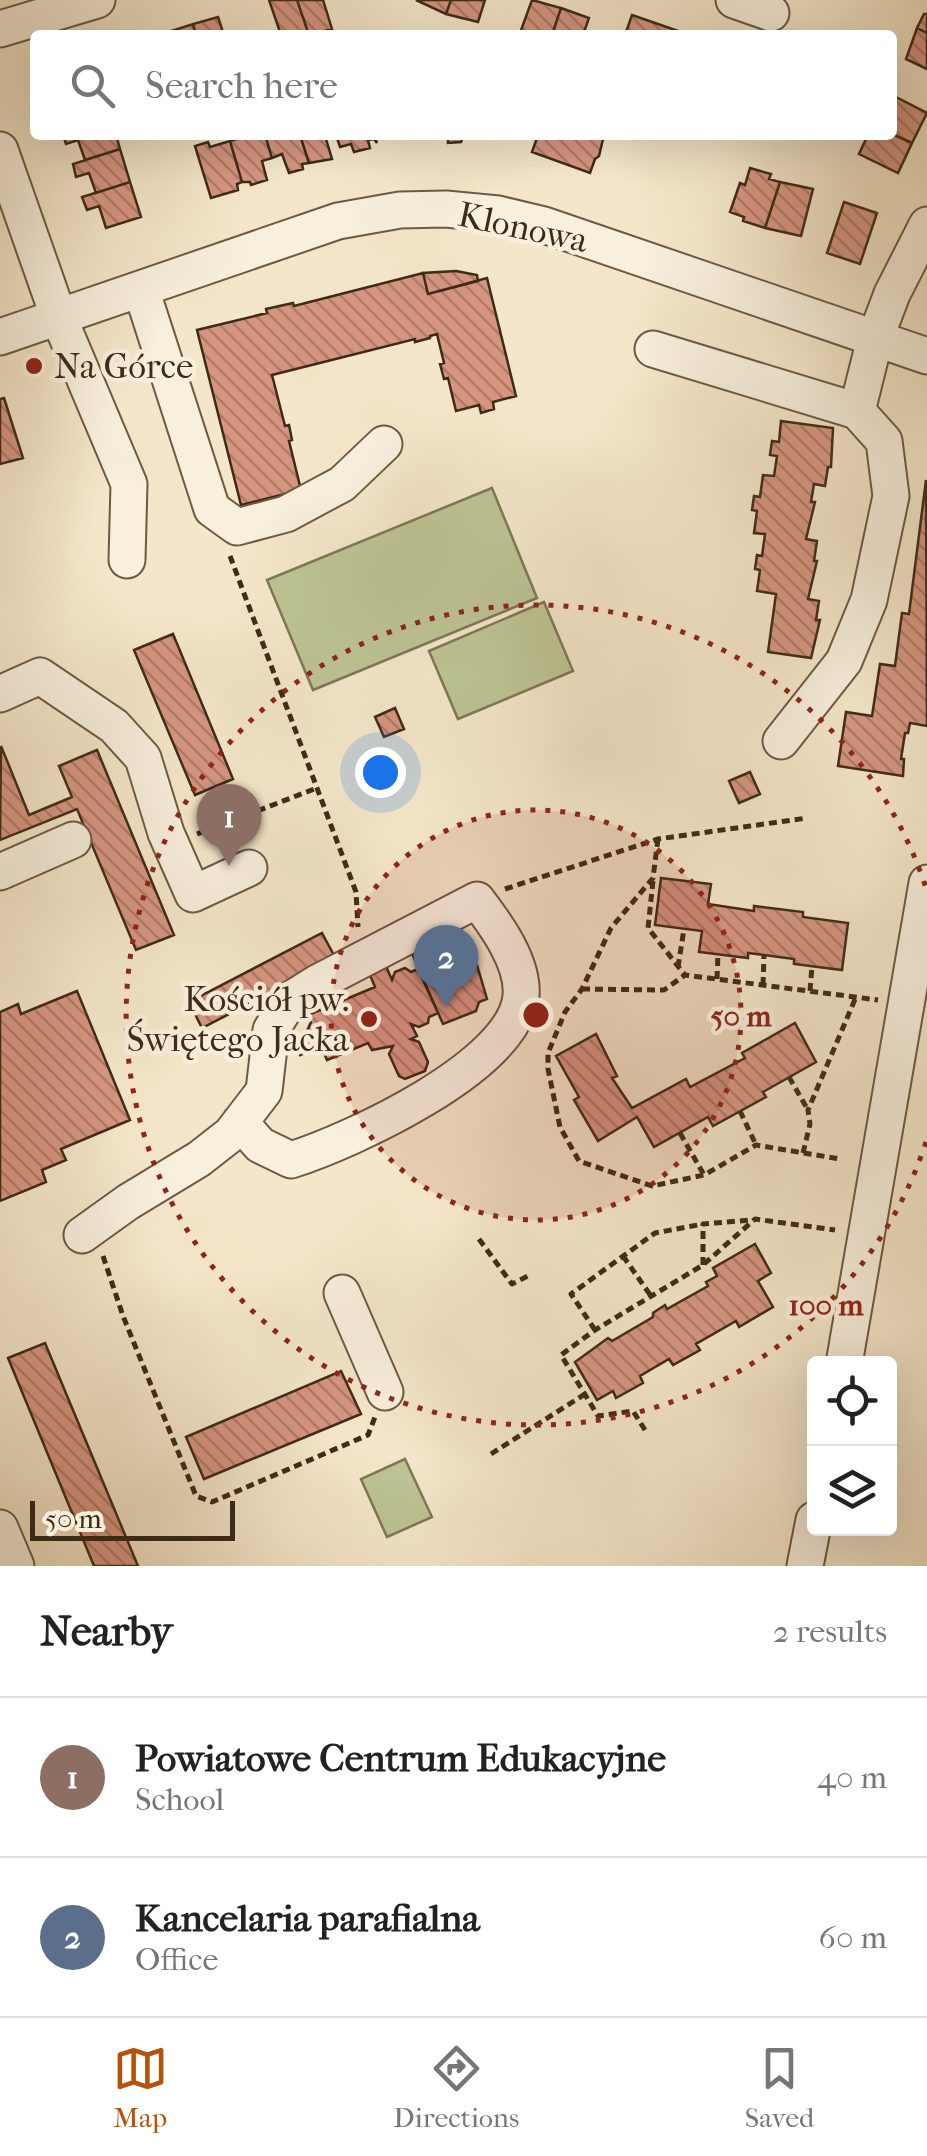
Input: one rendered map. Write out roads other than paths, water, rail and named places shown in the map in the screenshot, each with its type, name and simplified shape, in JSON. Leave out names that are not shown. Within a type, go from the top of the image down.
[{"type":"street","points":[[0,29],[97,0]]},
{"type":"street","points":[[734,0],[771,13]]},
{"type":"street","points":[[0,150],[58,318],[129,484],[127,560]]},
{"type":"street","name":"Klonowa","points":[[0,337],[338,220],[400,210],[446,210],[498,214],[544,225],[927,356]]},
{"type":"street","points":[[857,410],[875,339],[892,294],[927,225]]},
{"type":"street","points":[[141,290],[212,509],[237,527],[286,514],[342,484],[384,444]]},
{"type":"street","points":[[653,349],[857,410],[884,441],[891,496],[869,600],[844,661],[781,741]]},
{"type":"street","points":[[0,694],[40,676],[114,726],[143,758],[171,844],[193,894],[248,868]]},
{"type":"street","points":[[0,872],[73,840]]},
{"type":"street","points":[[845,1356],[927,883]]},
{"type":"street","points":[[91,1242],[128,1202],[199,1160],[236,1128],[264,1092],[271,1030],[290,1000],[477,900],[493,921],[518,970],[522,994],[517,1015],[503,1038],[438,1091],[321,1150],[291,1160],[236,1128]]},
{"type":"street","points":[[342,1293],[385,1392]]},
{"type":"street","points":[[0,1528],[16,1566]]},
{"type":"street","points":[[805,1566],[811,1536]]},
{"type":"place","name":"Na Górce","points":[[34,366]]},
{"type":"place","name":"Powiatowe Centrum Edukacyjne","points":[[229,866]]},
{"type":"place","name":"Kancelaria parafialna","points":[[446,1007]]},
{"type":"place","name":"Kościół pw. Świętego Jacka","points":[[369,1019]]}]
